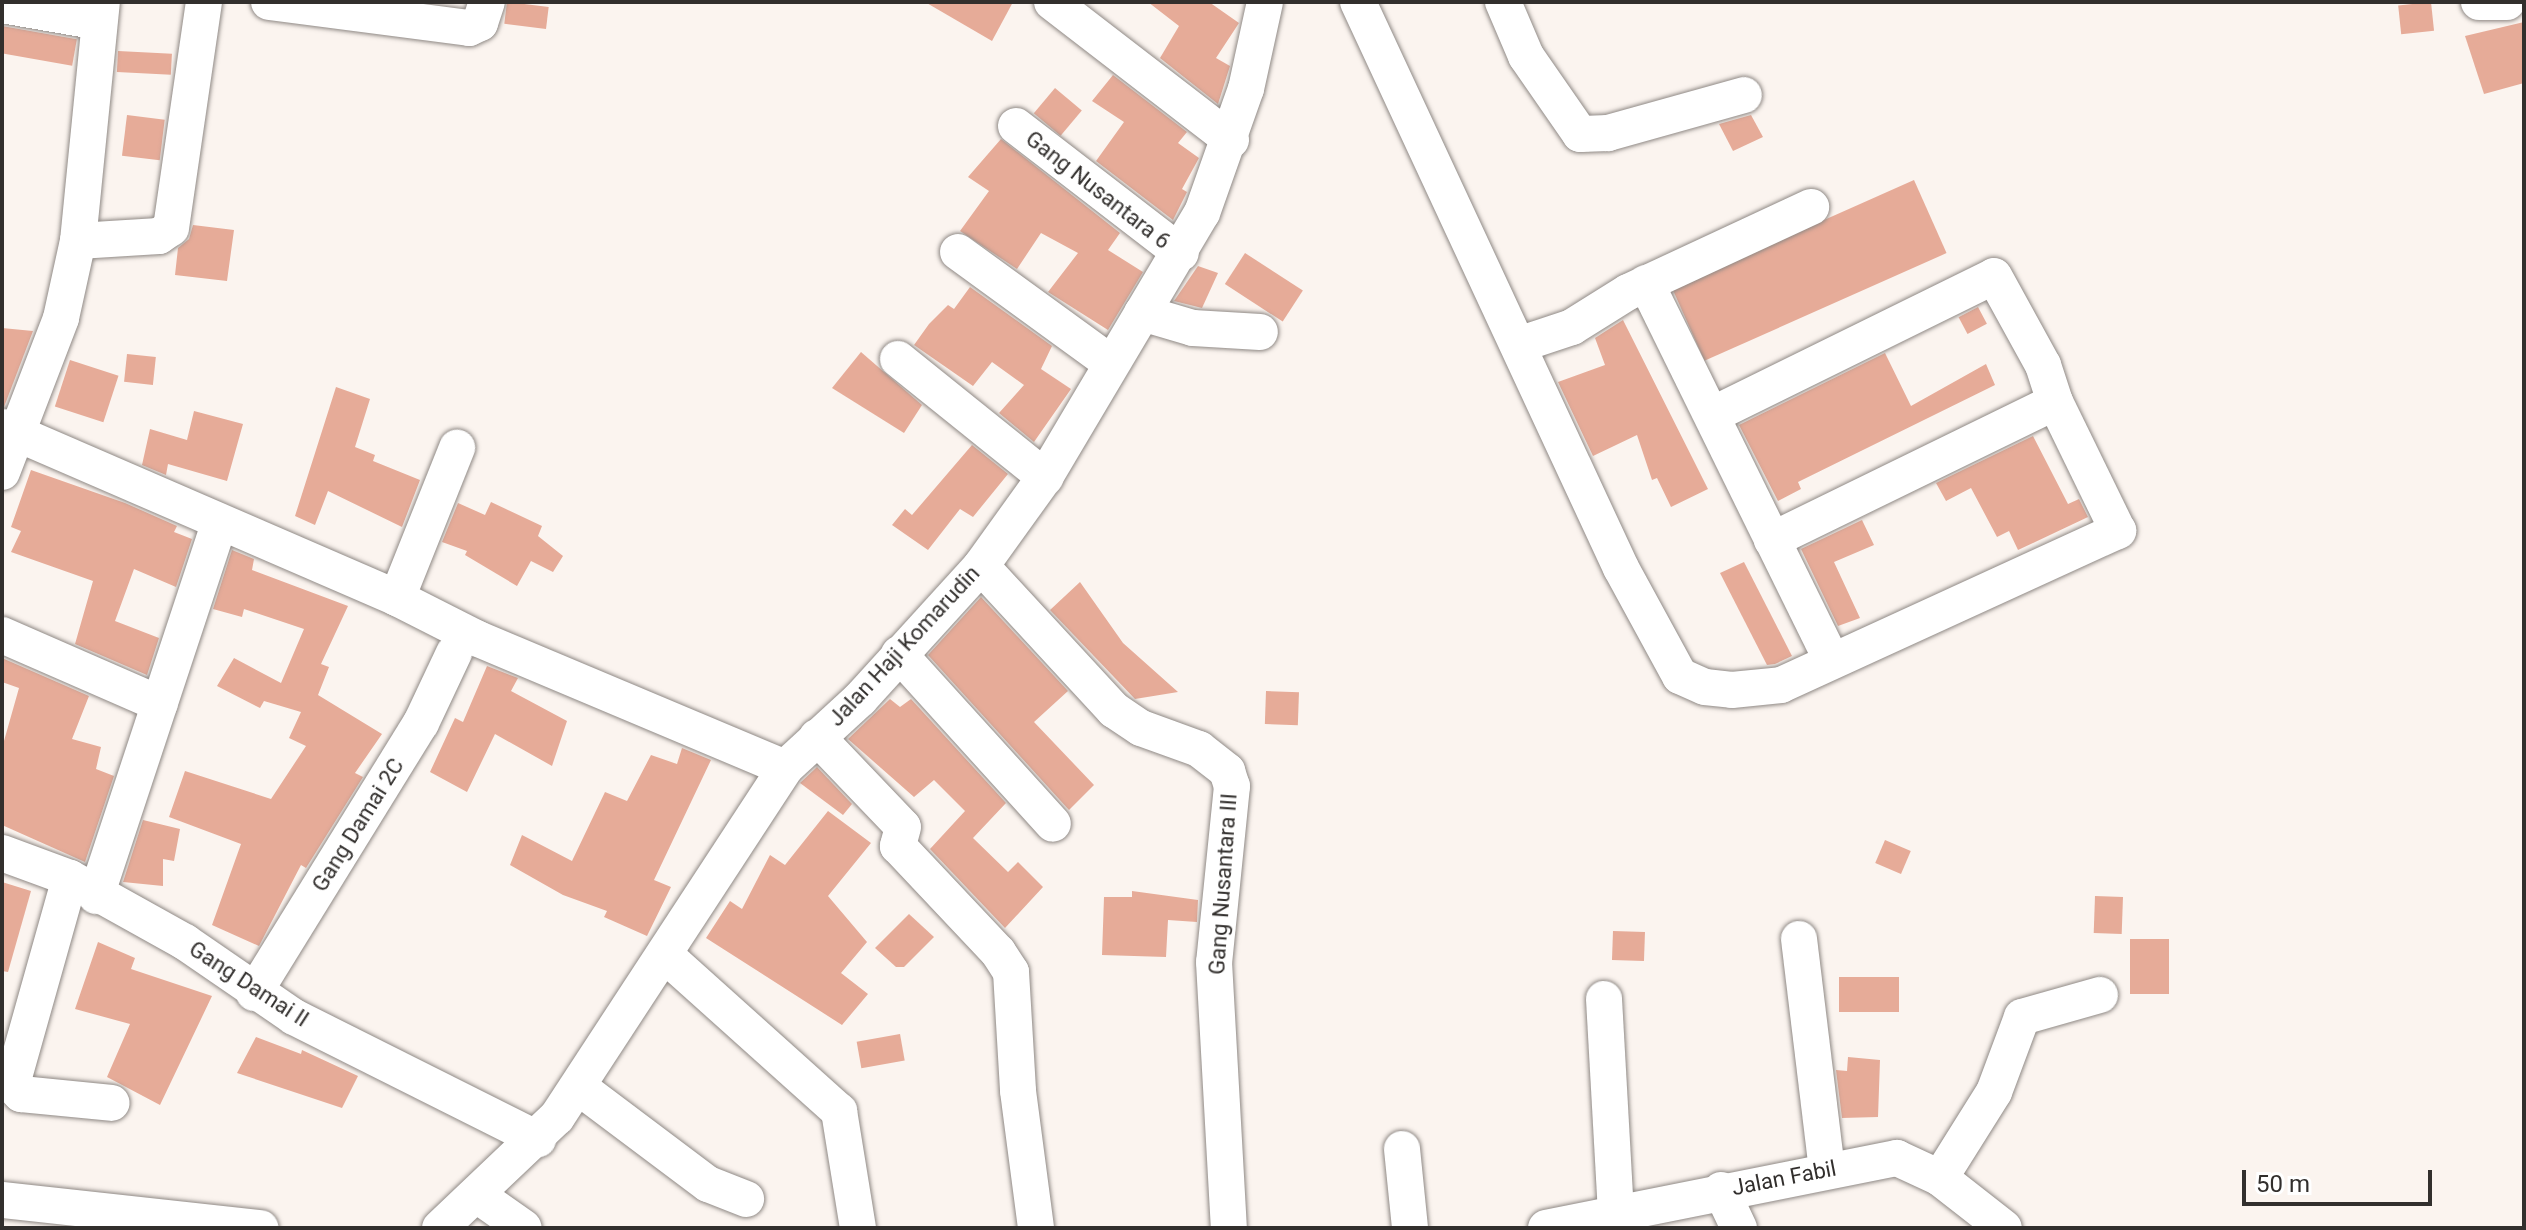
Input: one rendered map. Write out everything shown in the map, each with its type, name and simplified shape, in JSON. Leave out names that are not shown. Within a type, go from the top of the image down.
[{"type":"street","points":[[78,241],[159,236],[171,228],[204,2]]},
{"type":"street","points":[[269,2],[344,8],[469,28],[480,23],[487,2]]},
{"type":"street","points":[[1052,2],[1231,140]]},
{"type":"street","points":[[1358,2],[1521,344],[1621,568],[1680,676],[1705,687],[1732,690],[1781,685],[2118,531],[2055,402],[2043,365],[1994,276],[1712,415]]},
{"type":"street","points":[[1503,2],[1526,56],[1580,134],[1608,133],[1744,95]]},
{"type":"street","points":[[2479,2],[2507,2]]},
{"type":"street","points":[[2,5],[100,12],[78,241],[61,318],[8,430],[2,472]]},
{"type":"street","name":"Jalan Haji Komarudin","points":[[440,1228],[538,1139],[580,1088],[785,768],[860,699],[981,566],[1045,477],[1111,363],[1181,253],[1231,140],[1259,5]]},
{"type":"street","name":"Gang Nusantara 6","points":[[1016,126],[1181,253]]},
{"type":"street","points":[[1521,344],[1572,327],[1646,283],[1811,207]]},
{"type":"street","points":[[958,252],[1111,363]]},
{"type":"street","points":[[1646,283],[1832,661]]},
{"type":"street","points":[[1142,313],[1193,328],[1260,332]]},
{"type":"street","points":[[898,359],[1045,477]]},
{"type":"street","points":[[1772,540],[2055,402]]},
{"type":"street","points":[[8,430],[397,598],[476,638],[785,768]]},
{"type":"street","points":[[397,598],[457,448]]},
{"type":"street","points":[[112,1103],[21,1094],[12,1085],[83,887],[160,704],[219,523]]},
{"type":"street","name":"Gang Nusantara III","points":[[981,566],[1114,710],[1141,728],[1199,749],[1227,771],[1232,786],[1214,962],[1229,1228]]},
{"type":"street","points":[[2,635],[160,704]]},
{"type":"street","name":"Gang Damai 2C","points":[[254,993],[421,723],[454,653]]},
{"type":"street","points":[[899,654],[1053,824]]},
{"type":"street","points":[[817,737],[903,827],[898,846],[998,952],[1011,972],[1018,1091],[1036,1228]]},
{"type":"street","name":"Gang Damai II","points":[[2,853],[83,887],[185,942],[254,993],[538,1139]]},
{"type":"street","points":[[1799,939],[1827,1169]]},
{"type":"street","points":[[665,955],[839,1111],[858,1228]]},
{"type":"street","points":[[1940,1178],[1994,1092],[2022,1017],[2100,995]]},
{"type":"street","points":[[1604,999],[1616,1211]]},
{"type":"street","points":[[580,1088],[708,1184],[746,1199]]},
{"type":"street","points":[[1402,1149],[1410,1228]]},
{"type":"street","name":"Jalan Fabil","points":[[1546,1228],[1721,1190],[1897,1158],[1940,1178],[2004,1228]]},
{"type":"street","points":[[1721,1190],[1739,1228]]},
{"type":"street","points":[[477,1195],[524,1228]]},
{"type":"street","points":[[2,1200],[260,1228]]},
{"type":"building","points":[[507,2],[549,7],[546,29],[504,24]]},
{"type":"building","points":[[925,2],[1013,2],[992,41]]},
{"type":"building","points":[[1148,2],[1209,2],[1239,23],[1216,58],[1230,66],[1218,104],[1160,58],[1179,26]]},
{"type":"building","points":[[2431,2],[2434,31],[2401,34],[2398,5]]},
{"type":"building","points":[[2524,22],[2524,83],[2484,94],[2465,36]]},
{"type":"building","points":[[2,26],[77,39],[72,66],[2,53]]},
{"type":"building","points":[[118,51],[172,54],[171,75],[117,72]]},
{"type":"building","points":[[1113,75],[1187,132],[1178,143],[1199,158],[1182,189],[1187,192],[1173,220],[1096,161],[1124,122],[1092,101]]},
{"type":"building","points":[[1055,88],[1082,110],[1061,136],[1034,113]]},
{"type":"building","points":[[127,115],[165,120],[160,160],[122,156]]},
{"type":"building","points":[[1751,115],[1763,137],[1733,151],[1719,124]]},
{"type":"building","points":[[1001,139],[1120,233],[1108,250],[1143,272],[1108,330],[1048,292],[1078,253],[1041,233],[1017,269],[960,231],[989,191],[968,177]]},
{"type":"building","points":[[1914,180],[1947,253],[1704,361],[1672,288]]},
{"type":"building","points":[[193,225],[234,230],[227,281],[175,275],[178,248],[189,239]]},
{"type":"building","points":[[1245,253],[1303,291],[1283,322],[1225,284]]},
{"type":"building","points":[[1198,266],[1218,273],[1202,308],[1174,301]]},
{"type":"building","points":[[970,287],[1052,346],[1041,369],[1071,389],[1034,442],[999,413],[1024,385],[992,362],[973,386],[914,345],[929,324],[948,305],[954,309]]},
{"type":"building","points":[[1978,307],[1987,324],[1967,334],[1959,317]]},
{"type":"building","points":[[1623,320],[1708,489],[1671,507],[1657,478],[1652,480],[1637,435],[1593,456],[1558,382],[1605,365],[1595,338]]},
{"type":"building","points":[[2,328],[33,331],[4,407],[2,406]]},
{"type":"building","points":[[861,352],[922,405],[904,433],[832,388]]},
{"type":"building","points":[[1885,353],[1911,406],[1986,364],[1995,385],[1798,482],[1801,489],[1778,501],[1739,425]]},
{"type":"building","points":[[127,354],[156,357],[153,385],[124,382]]},
{"type":"building","points":[[70,360],[119,376],[103,422],[55,407]]},
{"type":"building","points":[[336,387],[370,399],[355,447],[375,455],[373,461],[420,480],[402,527],[328,491],[315,525],[295,516]]},
{"type":"building","points":[[194,411],[243,424],[227,481],[168,464],[166,475],[142,465],[150,429],[187,440]]},
{"type":"building","points":[[2033,436],[2068,504],[2079,499],[2088,517],[2018,550],[2009,531],[1997,537],[1971,488],[1946,501],[1936,483]]},
{"type":"building","points":[[972,445],[1008,474],[973,517],[960,509],[928,550],[892,525],[905,509],[912,515]]},
{"type":"building","points":[[31,470],[125,503],[177,526],[174,532],[192,539],[176,587],[134,569],[115,621],[159,638],[147,675],[75,644],[93,581],[11,552],[21,531],[11,527]]},
{"type":"building","points":[[491,502],[542,526],[538,536],[563,556],[553,572],[531,561],[517,586],[465,555],[467,551],[442,542],[458,503],[485,515]]},
{"type":"building","points":[[1862,520],[1874,545],[1834,562],[1860,618],[1838,626],[1801,549]]},
{"type":"building","points":[[232,550],[254,559],[252,570],[348,606],[321,664],[329,667],[318,695],[382,734],[355,773],[363,777],[306,868],[301,865],[259,946],[212,925],[241,844],[169,817],[185,771],[271,799],[306,746],[289,738],[301,712],[264,701],[260,708],[217,686],[234,658],[281,683],[304,629],[244,609],[242,617],[213,609]]},
{"type":"building","points":[[1744,562],[1792,656],[1775,664],[1767,665],[1720,573]]},
{"type":"building","points":[[1080,582],[1123,643],[1178,692],[1135,699],[1050,610]]},
{"type":"building","points":[[981,597],[1068,691],[1034,722],[1094,785],[1069,810],[928,655]]},
{"type":"building","points":[[2,658],[89,696],[72,739],[101,747],[96,769],[114,776],[85,862],[2,825],[2,748],[19,688],[2,682]]},
{"type":"building","points":[[487,666],[518,678],[511,691],[567,721],[552,766],[495,734],[467,792],[430,772],[455,718],[463,722]]},
{"type":"building","points":[[1266,691],[1299,692],[1298,725],[1265,724]]},
{"type":"building","points":[[890,699],[900,707],[911,699],[1006,803],[973,838],[1008,872],[1018,862],[1043,887],[1005,928],[930,849],[965,811],[934,780],[914,797],[848,739]]},
{"type":"building","points":[[682,748],[711,760],[654,880],[671,887],[647,936],[604,917],[607,911],[563,895],[510,865],[522,835],[572,861],[605,792],[627,801],[651,755],[677,764]]},
{"type":"building","points":[[817,767],[852,804],[843,815],[800,783]]},
{"type":"building","points":[[828,811],[871,843],[828,896],[867,942],[841,973],[868,994],[842,1025],[706,938],[730,901],[742,909],[770,855],[785,865]]},
{"type":"building","points":[[143,820],[180,829],[174,861],[163,859],[163,886],[123,882]]},
{"type":"building","points":[[1885,840],[1911,851],[1901,874],[1875,863]]},
{"type":"building","points":[[2,882],[31,891],[8,972],[2,971]]},
{"type":"building","points":[[1132,891],[1198,900],[1197,922],[1168,920],[1166,957],[1102,955],[1104,897],[1132,897]]},
{"type":"building","points":[[2095,896],[2123,897],[2122,934],[2094,933]]},
{"type":"building","points":[[909,914],[934,937],[904,967],[896,967],[875,948]]},
{"type":"building","points":[[1613,931],[1645,932],[1644,961],[1612,960]]},
{"type":"building","points":[[2130,939],[2169,939],[2169,994],[2130,994]]},
{"type":"building","points":[[98,942],[135,958],[131,969],[212,996],[160,1105],[107,1077],[130,1024],[75,1009]]},
{"type":"building","points":[[1839,977],[1899,977],[1899,1012],[1839,1012]]},
{"type":"building","points":[[900,1034],[905,1061],[861,1068],[857,1042]]},
{"type":"building","points":[[256,1037],[301,1054],[302,1050],[358,1076],[342,1108],[237,1073]]},
{"type":"building","points":[[1848,1057],[1880,1060],[1878,1117],[1842,1118],[1836,1070],[1847,1071]]}]
